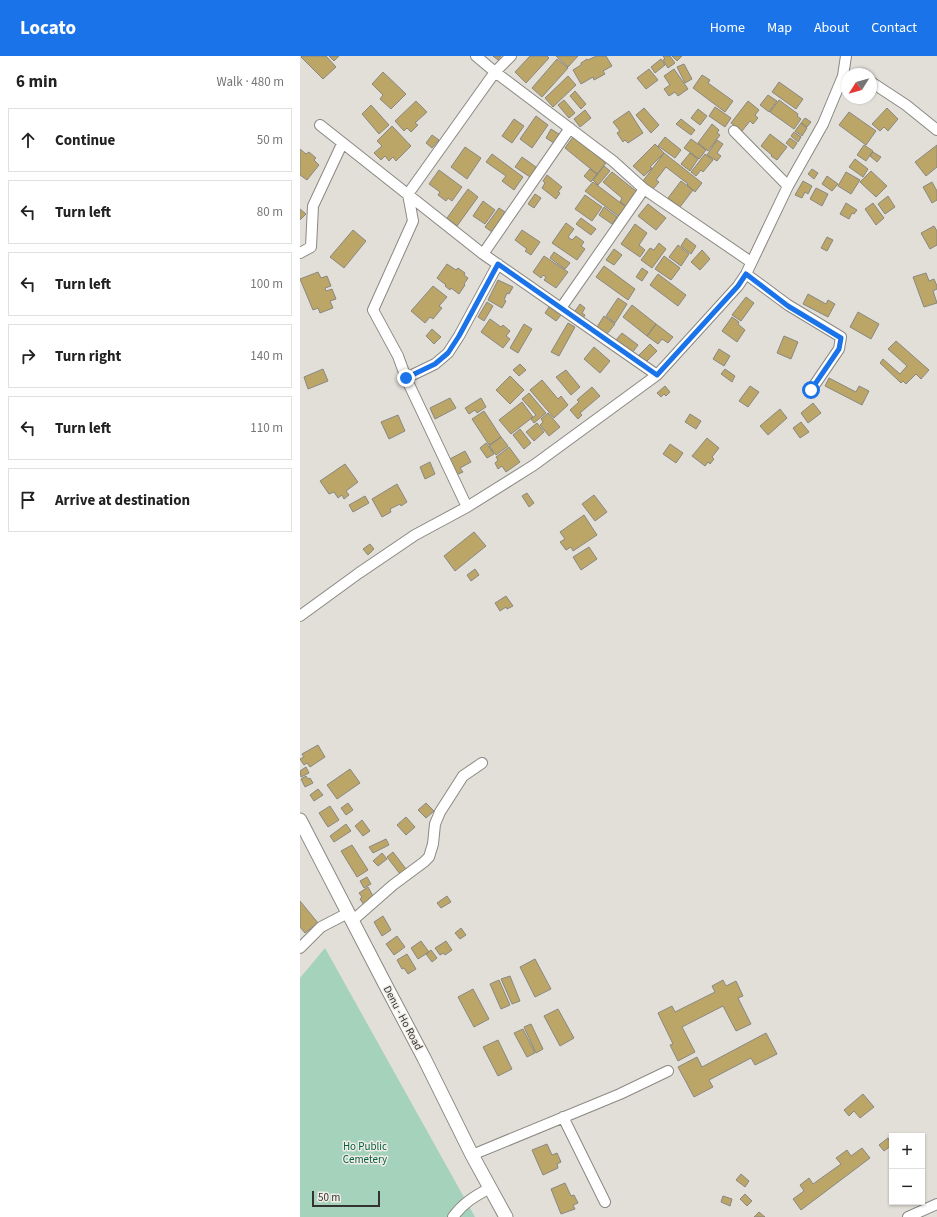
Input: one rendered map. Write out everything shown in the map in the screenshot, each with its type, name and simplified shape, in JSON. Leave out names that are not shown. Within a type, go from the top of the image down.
[{"type":"main road","name":"Denu - Ho Road","points":[[300,820],[424,1058],[472,1155],[506,1217]]},
{"type":"street","points":[[476,56],[613,161],[644,189],[752,262]]},
{"type":"street","points":[[466,507],[406,378],[398,356],[374,310],[413,221],[408,194],[495,72],[511,56]]},
{"type":"street","points":[[845,68],[846,56]]},
{"type":"street","points":[[300,616],[415,535],[466,507],[534,465],[657,375],[738,286],[746,274],[788,186],[823,124],[841,85]]},
{"type":"street","points":[[877,86],[906,105],[937,130]]},
{"type":"street","points":[[320,125],[342,144],[483,254],[657,375]]},
{"type":"street","points":[[483,254],[570,128]]},
{"type":"street","points":[[734,131],[788,186]]},
{"type":"street","points":[[300,253],[311,247],[313,206],[342,144]]},
{"type":"street","points":[[561,308],[644,189]]},
{"type":"street","points":[[406,378],[435,364],[448,353],[459,336],[498,264]]},
{"type":"street","points":[[746,274],[788,306],[841,338],[839,349],[811,390]]},
{"type":"street","points":[[300,948],[321,927],[350,917],[374,903],[393,885],[424,862],[428,857],[433,844],[435,824],[440,812],[463,776],[482,763]]},
{"type":"street","points":[[472,1155],[620,1094],[668,1071]]},
{"type":"street","points":[[563,1117],[605,1202]]},
{"type":"street","points":[[453,1217],[473,1197],[490,1188]]},
{"type":"street","points":[[908,1217],[937,1204]]},
{"type":"green space","name":"Ho Public Cemetery","points":[[325,948],[475,1217],[300,1217],[300,978]]},
{"type":"building","points":[[326,56],[336,67],[323,79],[301,57]]},
{"type":"building","points":[[329,56],[339,56],[334,61]]},
{"type":"building","points":[[493,56],[501,56],[498,60]]},
{"type":"building","points":[[530,56],[547,56],[549,58],[526,83],[515,72]]},
{"type":"building","points":[[556,56],[578,56],[568,67]]},
{"type":"building","points":[[596,56],[606,56],[612,66],[603,71],[605,74],[594,80],[593,77],[581,84],[573,70],[587,59],[588,60]]},
{"type":"building","points":[[663,56],[670,56],[675,63],[668,68],[663,60],[665,59]]},
{"type":"building","points":[[672,56],[682,56],[677,61]]},
{"type":"building","points":[[557,59],[568,68],[542,97],[532,88]]},
{"type":"building","points":[[661,59],[665,65],[655,73],[651,67]]},
{"type":"building","points":[[684,64],[692,79],[685,83],[677,67]]},
{"type":"building","points":[[649,69],[658,80],[646,89],[637,78]]},
{"type":"building","points":[[674,69],[688,89],[678,96],[675,92],[669,96],[664,89],[670,85],[664,76]]},
{"type":"building","points":[[383,72],[406,94],[391,109],[380,99],[383,95],[372,84]]},
{"type":"building","points":[[702,75],[710,80],[708,83],[733,101],[725,112],[693,88]]},
{"type":"building","points":[[568,76],[576,85],[553,107],[545,98]]},
{"type":"building","points":[[779,82],[803,99],[796,109],[772,92]]},
{"type":"building","points":[[575,91],[586,104],[581,109],[570,96]]},
{"type":"building","points":[[768,95],[777,101],[769,112],[760,105]]},
{"type":"building","points":[[564,100],[575,113],[569,118],[558,105]]},
{"type":"building","points":[[779,100],[798,114],[797,116],[801,119],[794,129],[770,112]]},
{"type":"building","points":[[416,101],[427,112],[415,123],[418,125],[411,132],[407,128],[404,131],[395,121]]},
{"type":"building","points":[[748,101],[759,110],[755,115],[758,118],[753,124],[750,121],[742,131],[731,123]]},
{"type":"building","points":[[371,105],[389,125],[379,134],[362,114]]},
{"type":"building","points":[[715,107],[731,118],[725,127],[709,116]]},
{"type":"building","points":[[644,108],[659,125],[651,133],[636,115]]},
{"type":"building","points":[[887,108],[898,119],[888,131],[884,127],[880,131],[872,124]]},
{"type":"building","points":[[698,109],[707,116],[700,125],[691,118]]},
{"type":"building","points":[[585,110],[591,118],[580,127],[574,119]]},
{"type":"building","points":[[629,111],[643,133],[628,143],[625,140],[623,142],[617,133],[620,131],[613,122]]},
{"type":"building","points":[[849,112],[876,131],[866,145],[839,125]]},
{"type":"building","points":[[536,116],[548,125],[532,148],[520,139]]},
{"type":"building","points":[[805,118],[811,122],[807,127],[801,123]]},
{"type":"building","points":[[514,119],[524,126],[512,143],[502,136]]},
{"type":"building","points":[[681,119],[695,130],[691,135],[676,124]]},
{"type":"building","points":[[801,123],[807,128],[802,136],[795,131]]},
{"type":"building","points":[[712,124],[719,130],[717,133],[720,135],[708,151],[698,143]]},
{"type":"building","points":[[392,126],[411,146],[396,161],[393,157],[389,161],[385,156],[381,160],[374,153],[382,146],[377,141]]},
{"type":"building","points":[[551,129],[562,136],[557,145],[546,138]]},
{"type":"building","points":[[794,132],[801,137],[798,142],[791,136]]},
{"type":"building","points":[[770,134],[787,147],[777,160],[761,146]]},
{"type":"building","points":[[432,135],[439,140],[432,148],[426,143]]},
{"type":"building","points":[[573,137],[606,163],[597,174],[565,148]]},
{"type":"building","points":[[665,137],[681,150],[675,158],[658,146]]},
{"type":"building","points":[[790,138],[797,143],[793,149],[786,143]]},
{"type":"building","points":[[691,139],[706,150],[699,159],[684,148]]},
{"type":"building","points":[[717,140],[723,144],[717,153],[721,156],[717,161],[707,155]]},
{"type":"building","points":[[655,144],[664,153],[650,167],[652,168],[644,176],[633,166]]},
{"type":"building","points":[[864,145],[873,151],[866,161],[857,155]]},
{"type":"building","points":[[937,145],[937,167],[926,176],[915,162]]},
{"type":"building","points":[[465,147],[481,158],[467,179],[451,167]]},
{"type":"building","points":[[300,149],[306,154],[309,152],[316,158],[314,160],[319,165],[307,180],[300,175]]},
{"type":"building","points":[[873,152],[881,157],[877,162],[870,156]]},
{"type":"building","points":[[664,153],[702,183],[695,192],[687,185],[688,184],[666,167],[656,180],[659,182],[653,189],[643,181]]},
{"type":"building","points":[[690,153],[698,159],[690,171],[681,164]]},
{"type":"building","points":[[492,154],[523,177],[514,190],[502,181],[506,176],[486,162]]},
{"type":"building","points":[[705,154],[713,160],[703,172],[701,170],[696,176],[691,172]]},
{"type":"building","points":[[522,157],[536,167],[530,177],[515,167]]},
{"type":"building","points":[[855,159],[868,169],[863,177],[849,167]]},
{"type":"building","points":[[604,166],[610,171],[598,185],[593,180]]},
{"type":"building","points":[[590,169],[597,174],[591,182],[584,176]]},
{"type":"building","points":[[812,169],[818,173],[814,179],[808,174]]},
{"type":"building","points":[[439,170],[462,187],[452,201],[448,198],[446,201],[438,195],[440,192],[429,184]]},
{"type":"building","points":[[871,171],[887,186],[876,197],[860,182]]},
{"type":"building","points":[[612,172],[637,192],[626,206],[620,202],[622,198],[603,182]]},
{"type":"building","points":[[846,172],[860,180],[851,194],[838,186]]},
{"type":"building","points":[[547,175],[562,187],[558,192],[560,193],[556,199],[542,188],[545,183],[543,181]]},
{"type":"building","points":[[827,176],[838,184],[832,191],[822,184]]},
{"type":"building","points":[[681,181],[693,190],[680,207],[668,198]]},
{"type":"building","points":[[803,181],[812,186],[808,194],[805,192],[802,198],[795,195]]},
{"type":"building","points":[[593,182],[626,207],[618,216],[585,191]]},
{"type":"building","points":[[932,182],[937,191],[937,200],[932,203],[923,187]]},
{"type":"building","points":[[816,188],[828,194],[822,206],[810,199]]},
{"type":"building","points":[[468,189],[478,197],[457,226],[447,218]]},
{"type":"building","points":[[535,194],[541,198],[534,208],[528,204]]},
{"type":"building","points":[[585,195],[602,207],[592,221],[575,209]]},
{"type":"building","points":[[888,196],[895,207],[885,214],[878,204]]},
{"type":"building","points":[[483,201],[495,210],[485,224],[473,216]]},
{"type":"building","points":[[846,203],[857,210],[854,214],[852,213],[849,219],[840,214]]},
{"type":"building","points":[[873,203],[884,218],[876,225],[865,209]]},
{"type":"building","points":[[648,204],[666,218],[656,230],[638,216]]},
{"type":"building","points":[[604,207],[617,217],[612,224],[599,215]]},
{"type":"building","points":[[499,208],[505,212],[492,232],[485,227]]},
{"type":"building","points":[[300,209],[306,214],[300,220]]},
{"type":"building","points":[[581,218],[596,229],[591,235],[576,224]]},
{"type":"building","points":[[566,223],[574,229],[568,237],[572,240],[576,236],[584,242],[581,246],[585,249],[577,260],[552,243]]},
{"type":"building","points":[[635,224],[647,233],[639,245],[645,250],[640,257],[621,244]]},
{"type":"building","points":[[934,226],[937,231],[937,245],[930,249],[921,233]]},
{"type":"building","points":[[353,230],[366,241],[344,268],[330,257]]},
{"type":"building","points":[[522,230],[540,242],[531,255],[525,251],[527,249],[515,240]]},
{"type":"building","points":[[827,237],[833,240],[827,251],[821,248]]},
{"type":"building","points":[[686,238],[696,246],[691,254],[681,246]]},
{"type":"building","points":[[659,243],[666,249],[652,268],[641,260],[650,248],[654,250]]},
{"type":"building","points":[[678,245],[689,254],[681,266],[669,257]]},
{"type":"building","points":[[614,249],[622,255],[614,265],[606,260]]},
{"type":"building","points":[[702,250],[710,259],[700,270],[691,262]]},
{"type":"building","points":[[554,252],[570,263],[565,269],[550,258]]},
{"type":"building","points":[[544,256],[568,272],[556,288],[544,280],[546,277],[543,275],[541,278],[533,272]]},
{"type":"building","points":[[664,256],[680,268],[671,280],[655,269]]},
{"type":"building","points":[[447,264],[456,270],[458,268],[465,273],[464,275],[468,278],[459,294],[451,288],[450,290],[437,278]]},
{"type":"building","points":[[604,266],[635,289],[628,300],[596,277]]},
{"type":"building","points":[[642,268],[648,272],[642,281],[636,277]]},
{"type":"building","points":[[318,272],[321,278],[327,276],[331,286],[325,288],[326,291],[332,289],[336,299],[330,301],[333,308],[320,313],[318,308],[313,310],[300,279]]},
{"type":"building","points":[[926,273],[929,281],[934,279],[937,286],[937,289],[933,291],[937,303],[924,307],[913,277]]},
{"type":"building","points":[[658,274],[686,295],[678,306],[650,285]]},
{"type":"building","points":[[498,280],[513,287],[509,294],[507,293],[504,300],[506,301],[502,308],[488,300]]},
{"type":"building","points":[[433,286],[447,297],[439,306],[442,308],[433,319],[430,317],[425,323],[411,311]]},
{"type":"building","points":[[808,294],[826,304],[828,300],[835,304],[828,317],[803,304]]},
{"type":"building","points":[[746,297],[754,303],[741,321],[732,315]]},
{"type":"building","points":[[618,298],[627,304],[615,323],[606,316]]},
{"type":"building","points":[[487,302],[493,306],[484,321],[478,317]]},
{"type":"building","points":[[580,304],[585,308],[582,313],[585,315],[582,320],[573,314]]},
{"type":"building","points":[[632,305],[656,324],[647,336],[623,317]]},
{"type":"building","points":[[549,307],[561,315],[556,321],[545,313]]},
{"type":"building","points":[[858,312],[879,324],[871,339],[850,327]]},
{"type":"building","points":[[604,316],[615,324],[607,334],[597,327]]},
{"type":"building","points":[[732,317],[739,322],[738,324],[745,330],[737,342],[722,331]]},
{"type":"building","points":[[490,319],[501,327],[503,325],[510,331],[506,336],[510,339],[503,348],[481,332]]},
{"type":"building","points":[[568,323],[575,327],[559,356],[551,352]]},
{"type":"building","points":[[524,324],[532,329],[518,353],[510,348]]},
{"type":"building","points":[[656,324],[673,337],[668,343],[662,339],[658,344],[647,336]]},
{"type":"building","points":[[432,329],[441,337],[434,344],[426,336]]},
{"type":"building","points":[[622,333],[638,345],[632,353],[616,340]]},
{"type":"building","points":[[784,336],[798,342],[791,359],[777,353]]},
{"type":"building","points":[[896,341],[929,370],[921,379],[916,374],[906,384],[903,381],[901,383],[880,363],[883,359],[900,374],[907,366],[888,349]]},
{"type":"building","points":[[650,344],[657,351],[646,362],[639,355]]},
{"type":"building","points":[[594,347],[610,361],[600,373],[584,359]]},
{"type":"building","points":[[719,349],[730,356],[724,366],[713,359]]},
{"type":"building","points":[[520,364],[526,370],[519,376],[513,370]]},
{"type":"building","points":[[323,369],[328,381],[308,389],[304,377]]},
{"type":"building","points":[[725,369],[735,376],[732,382],[721,374]]},
{"type":"building","points":[[566,370],[580,387],[571,395],[556,377]]},
{"type":"building","points":[[510,376],[524,390],[510,404],[496,390]]},
{"type":"building","points":[[829,378],[856,392],[859,386],[869,391],[862,405],[825,386]]},
{"type":"building","points":[[542,380],[558,399],[561,396],[568,405],[554,418],[530,390]]},
{"type":"building","points":[[665,386],[670,392],[666,396],[664,394],[661,397],[657,393]]},
{"type":"building","points":[[750,386],[759,392],[748,407],[739,401]]},
{"type":"building","points":[[592,387],[600,396],[580,413],[582,415],[578,419],[570,410],[579,402],[577,400]]},
{"type":"building","points":[[529,393],[546,413],[534,423],[531,419],[536,415],[522,399]]},
{"type":"building","points":[[450,398],[456,408],[435,419],[430,408]]},
{"type":"building","points":[[481,398],[486,407],[477,413],[475,410],[469,414],[465,408]]},
{"type":"building","points":[[522,402],[533,417],[511,434],[499,420]]},
{"type":"building","points":[[813,403],[821,413],[808,423],[801,413]]},
{"type":"building","points":[[780,409],[787,418],[768,435],[760,426]]},
{"type":"building","points":[[484,411],[501,437],[489,445],[472,419]]},
{"type":"building","points":[[548,413],[560,427],[549,436],[540,425],[543,422],[541,419]]},
{"type":"building","points":[[690,414],[701,421],[696,429],[685,422]]},
{"type":"building","points":[[398,415],[405,431],[389,439],[381,422]]},
{"type":"building","points":[[801,422],[809,432],[800,438],[793,428]]},
{"type":"building","points":[[537,423],[544,432],[534,441],[526,432]]},
{"type":"building","points":[[520,429],[531,443],[524,449],[513,435]]},
{"type":"building","points":[[501,437],[508,446],[496,455],[489,446]]},
{"type":"building","points":[[707,438],[719,448],[712,457],[714,459],[710,464],[708,462],[705,466],[692,456]]},
{"type":"building","points":[[486,443],[494,454],[487,458],[480,448]]},
{"type":"building","points":[[670,444],[683,453],[676,463],[663,454]]},
{"type":"building","points":[[509,447],[520,462],[506,472],[502,466],[498,469],[495,463],[498,460],[496,457]]},
{"type":"building","points":[[465,451],[471,462],[460,468],[463,472],[456,475],[448,460]]},
{"type":"building","points":[[430,462],[435,474],[425,479],[420,467]]},
{"type":"building","points":[[345,464],[358,482],[346,491],[349,495],[344,499],[342,495],[338,498],[334,492],[329,494],[320,481]]},
{"type":"building","points":[[397,484],[407,502],[401,506],[400,504],[390,509],[391,512],[382,517],[372,499]]},
{"type":"building","points":[[527,493],[534,503],[529,507],[522,496]]},
{"type":"building","points":[[594,495],[607,512],[595,521],[582,504]]},
{"type":"building","points":[[365,496],[369,503],[353,512],[349,505]]},
{"type":"building","points":[[584,515],[597,535],[573,551],[571,547],[566,550],[560,542],[565,539],[560,532]]},
{"type":"building","points":[[474,532],[486,546],[455,571],[444,556]]},
{"type":"building","points":[[370,544],[374,549],[368,555],[363,549]]},
{"type":"building","points":[[589,547],[597,559],[581,570],[573,557]]},
{"type":"building","points":[[475,569],[479,575],[471,581],[467,575]]},
{"type":"building","points":[[506,596],[513,606],[507,609],[506,607],[500,611],[495,603]]},
{"type":"building","points":[[318,745],[325,757],[310,767],[307,763],[304,765],[300,759],[304,757],[302,754]]},
{"type":"building","points":[[306,767],[309,773],[301,777],[300,771]]},
{"type":"building","points":[[350,769],[360,783],[337,799],[327,785]]},
{"type":"building","points":[[306,776],[308,779],[310,778],[313,783],[305,787],[301,779]]},
{"type":"building","points":[[318,789],[323,795],[314,801],[310,795]]},
{"type":"building","points":[[348,803],[353,810],[346,815],[341,808]]},
{"type":"building","points":[[426,803],[434,811],[426,818],[418,810]]},
{"type":"building","points":[[330,806],[339,820],[328,827],[319,813]]},
{"type":"building","points":[[406,817],[415,827],[406,835],[397,825]]},
{"type":"building","points":[[362,820],[370,831],[363,836],[355,826]]},
{"type":"building","points":[[346,824],[351,831],[334,842],[330,836]]},
{"type":"building","points":[[386,839],[389,845],[373,853],[369,847]]},
{"type":"building","points":[[352,845],[368,870],[357,877],[341,851]]},
{"type":"building","points":[[393,852],[406,869],[400,874],[387,857]]},
{"type":"building","points":[[382,853],[387,859],[378,866],[373,861]]},
{"type":"building","points":[[367,877],[371,884],[364,888],[360,881]]},
{"type":"building","points":[[368,887],[374,898],[364,905],[360,899],[362,897],[359,893]]},
{"type":"building","points":[[447,896],[451,902],[441,908],[437,903]]},
{"type":"building","points":[[300,901],[318,923],[305,933],[300,927]]},
{"type":"building","points":[[383,916],[391,930],[382,936],[374,922]]},
{"type":"building","points":[[461,928],[466,935],[460,939],[455,933]]},
{"type":"building","points":[[397,936],[405,947],[394,955],[386,944]]},
{"type":"building","points":[[421,941],[429,952],[418,959],[411,948]]},
{"type":"building","points":[[446,941],[452,950],[445,955],[444,953],[440,955],[435,948]]},
{"type":"building","points":[[431,950],[437,958],[432,962],[426,954]]},
{"type":"building","points":[[407,954],[416,969],[408,974],[404,968],[402,969],[397,960]]},
{"type":"building","points":[[535,959],[551,989],[535,997],[520,967]]},
{"type":"building","points":[[510,976],[520,1001],[512,1004],[501,979]]},
{"type":"building","points":[[499,980],[510,1005],[501,1009],[490,984]]},
{"type":"building","points":[[723,980],[726,986],[736,981],[743,996],[738,998],[751,1024],[736,1031],[723,1006],[682,1027],[695,1052],[678,1061],[670,1045],[673,1044],[658,1013],[672,1006],[675,1012],[715,992],[712,986]]},
{"type":"building","points":[[473,989],[489,1019],[474,1027],[458,997]]},
{"type":"building","points":[[558,1009],[574,1038],[560,1046],[544,1016]]},
{"type":"building","points":[[531,1024],[543,1049],[536,1053],[524,1027]]},
{"type":"building","points":[[523,1029],[535,1053],[527,1057],[514,1033]]},
{"type":"building","points":[[766,1033],[777,1054],[755,1065],[751,1058],[709,1080],[713,1087],[694,1097],[678,1067],[697,1057],[702,1067]]},
{"type":"building","points":[[498,1040],[512,1069],[498,1076],[483,1047]]},
{"type":"building","points":[[863,1094],[874,1107],[860,1118],[854,1111],[849,1116],[844,1110]]},
{"type":"building","points":[[888,1138],[889,1147],[884,1151],[879,1145]]},
{"type":"building","points":[[547,1144],[552,1155],[557,1153],[561,1162],[557,1164],[558,1168],[543,1175],[532,1150]]},
{"type":"building","points":[[862,1148],[870,1158],[801,1210],[793,1199],[804,1191],[800,1185],[809,1178],[813,1184],[841,1164],[836,1158],[847,1150],[851,1156]]},
{"type":"building","points":[[741,1174],[749,1181],[745,1187],[736,1180]]},
{"type":"building","points":[[565,1183],[571,1196],[574,1195],[578,1203],[573,1205],[575,1209],[561,1214],[551,1189]]},
{"type":"building","points":[[745,1194],[752,1201],[747,1206],[740,1199]]},
{"type":"building","points":[[723,1196],[732,1199],[730,1206],[721,1202]]},
{"type":"building","points":[[759,1212],[765,1217],[754,1217]]},
{"type":"route","points":[[406,378],[435,364],[448,353],[459,336],[498,264],[657,375],[738,286],[746,274],[788,306],[841,338],[839,349],[811,390]]}]
